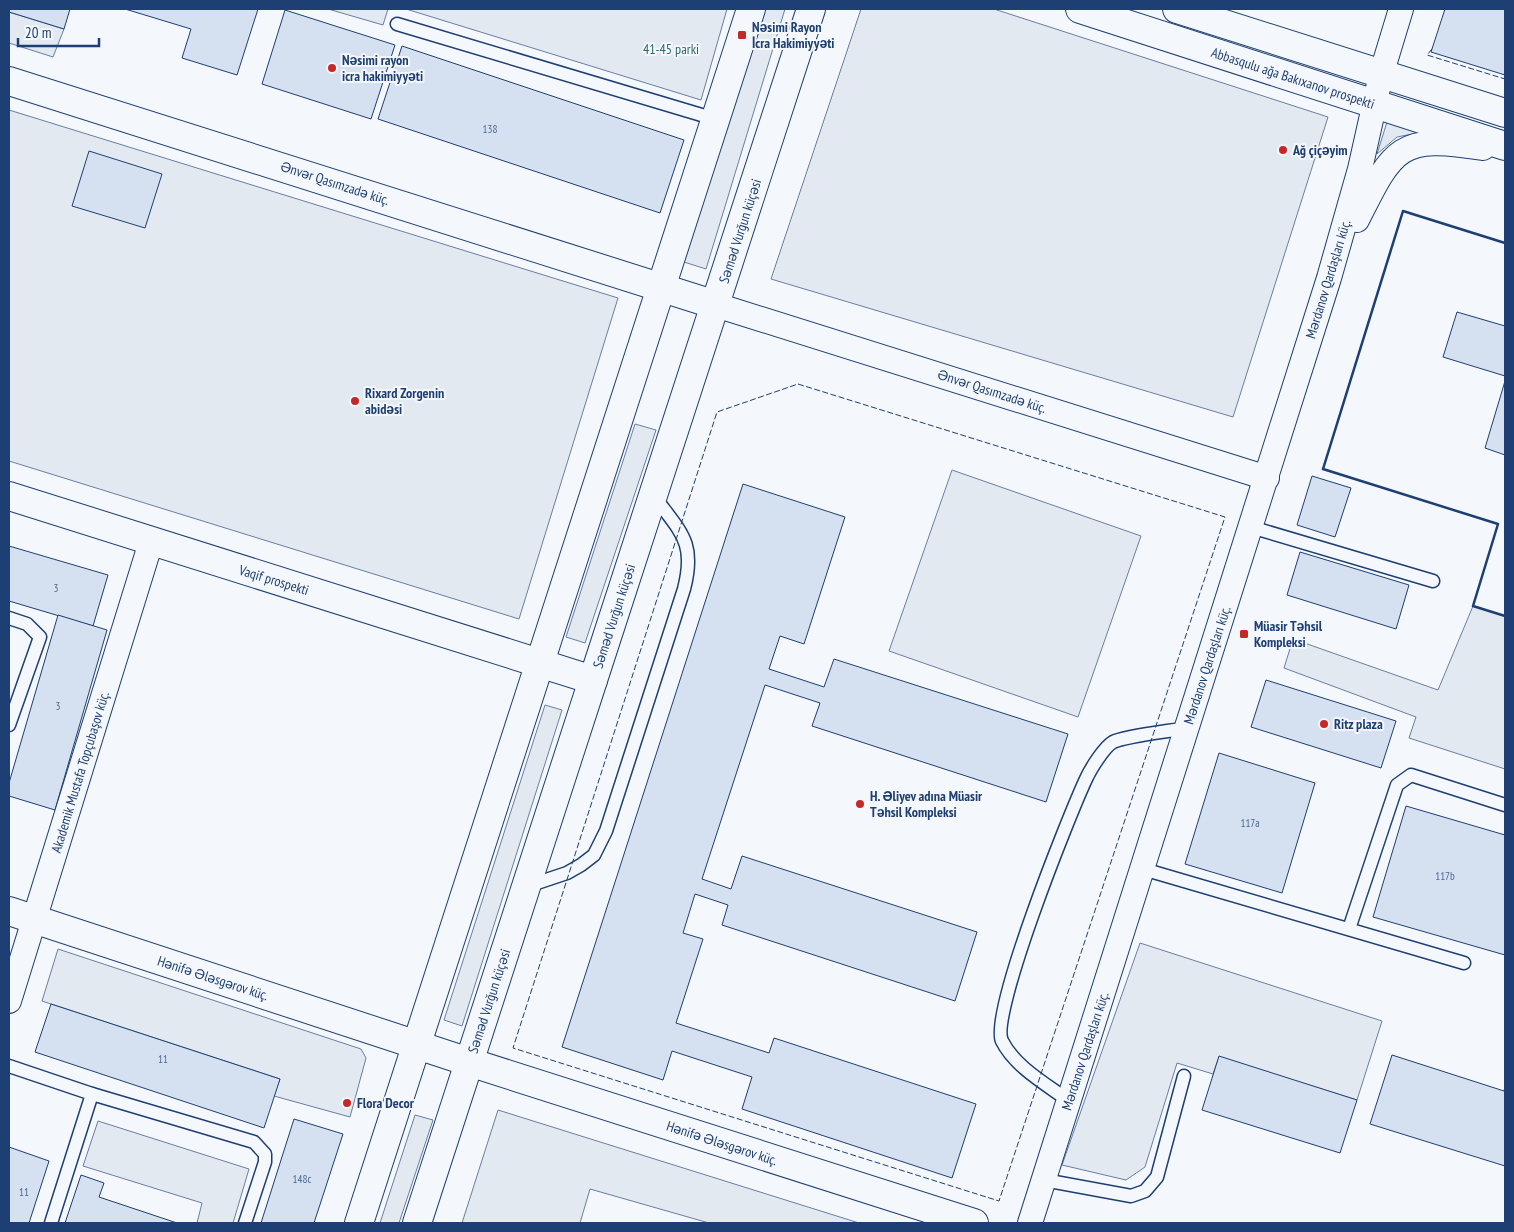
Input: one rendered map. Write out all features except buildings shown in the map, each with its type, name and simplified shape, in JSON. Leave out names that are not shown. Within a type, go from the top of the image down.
[{"type":"main road","points":[[359,1223],[751,9]]},
{"type":"main road","name":"Səməd Vurğun küçəsi","points":[[417,1223],[811,9]]},
{"type":"main road","name":"Abbasqulu ağa Bakıxanov prospekti","points":[[1080,9],[1505,146]]},
{"type":"main road","points":[[1177,9],[1505,113]]},
{"type":"main road","name":"Ənvər Qasımzadə küç.","points":[[9,81],[716,305]]},
{"type":"main road","name":"Vaqif prospekti","points":[[9,496],[593,680]]},
{"type":"main road","name":"Hənifə Ələsgərov küç.","points":[[9,911],[469,1062],[974,1223]]},
{"type":"street","points":[[1381,75],[1401,9]]},
{"type":"street","name":"Mərdanov Qardaşları küç.","points":[[1030,1223],[1329,278],[1358,178],[1381,75]]},
{"type":"street","points":[[1329,278],[1380,174],[1397,154],[1423,144],[1442,142],[1505,152]]},
{"type":"street","name":"Ənvər Qasımzadə küç.","points":[[716,305],[1267,478]]},
{"type":"street","name":"Akademik Mustafa Topçubaşov küç.","points":[[9,1001],[151,542]]},
{"type":"lane","points":[[397,24],[715,120]]},
{"type":"lane","points":[[525,887],[568,873],[581,866],[594,855],[606,831],[689,569],[688,547],[678,529],[654,496]]},
{"type":"lane","points":[[1251,527],[1432,581]]},
{"type":"lane","points":[[9,618],[27,624],[40,637],[9,725]]},
{"type":"lane","points":[[1069,1101],[1016,1061],[1001,1039],[1000,1020],[1011,983],[1058,844],[1086,777],[1096,761],[1112,742],[1187,728]]},
{"type":"lane","points":[[1349,929],[1398,785],[1411,775],[1505,805]]},
{"type":"lane","points":[[1143,869],[1464,963]]},
{"type":"lane","points":[[9,1066],[92,1094],[254,1142],[265,1154],[265,1162],[245,1223]]},
{"type":"lane","points":[[1044,1180],[1131,1196],[1145,1191],[1157,1177],[1184,1076]]},
{"type":"lane","points":[[51,1223],[92,1094]]},
{"type":"green space","points":[[328,9],[388,9],[383,25]]},
{"type":"green space","name":"41-45 parki","points":[[406,9],[727,9],[701,100]]},
{"type":"green space","points":[[762,9],[785,9],[706,269],[684,262]]},
{"type":"green space","points":[[861,9],[994,9],[1328,117],[1233,417],[771,279]]},
{"type":"green space","points":[[9,12],[64,29],[53,57],[9,43]]},
{"type":"green space","points":[[9,110],[618,298],[519,619],[9,461]]},
{"type":"green space","points":[[1387,122],[1422,132],[1397,137],[1377,154]]},
{"type":"green space","points":[[635,424],[656,430],[585,643],[566,637]]},
{"type":"green space","points":[[952,470],[1141,536],[1078,717],[889,651]]},
{"type":"green space","points":[[1473,606],[1505,616],[1505,769],[1409,738],[1416,717],[1284,668],[1293,639],[1438,690]]},
{"type":"green space","points":[[545,705],[562,710],[462,1026],[444,1020]]},
{"type":"green space","points":[[1140,943],[1382,1021],[1357,1100],[1219,1057],[1213,1074],[1177,1063],[1145,1167],[1126,1180],[1062,1165]]},
{"type":"green space","points":[[58,949],[361,1049],[366,1058],[350,1117],[274,1096],[280,1079],[42,1001]]},
{"type":"green space","points":[[498,1110],[859,1223],[709,1223],[590,1189],[580,1223],[462,1223]]},
{"type":"green space","points":[[415,1115],[433,1120],[399,1223],[380,1223]]},
{"type":"green space","points":[[98,1121],[249,1169],[233,1223],[197,1223],[202,1203],[83,1166]]},
{"type":"fence","points":[[1432,49],[1427,55],[1505,79]]},
{"type":"fence","points":[[798,384],[1225,517],[999,1201],[513,1048],[717,412],[798,384]]},
{"type":"wall","points":[[1505,243],[1403,211],[1323,469],[1498,524],[1473,606],[1505,616]]},
{"type":"place","name":"Nəsimi Rayon İcra Hakimiyyəti","points":[[742,35]]},
{"type":"place","name":"Nəsimi rayon icra hakimiyyəti","points":[[332,68]]},
{"type":"place","name":"Ağ çiçəyim","points":[[1283,150]]},
{"type":"place","name":"Rixard Zorgenin abidəsi","points":[[355,401]]},
{"type":"place","name":"Müasir Təhsil Kompleksi","points":[[1244,634]]},
{"type":"place","name":"Ritz plaza","points":[[1324,724]]},
{"type":"place","name":"H. Əliyev adına Müasir Təhsil Kompleksi","points":[[860,804]]},
{"type":"place","name":"Flora Decor","points":[[347,1103]]}]
